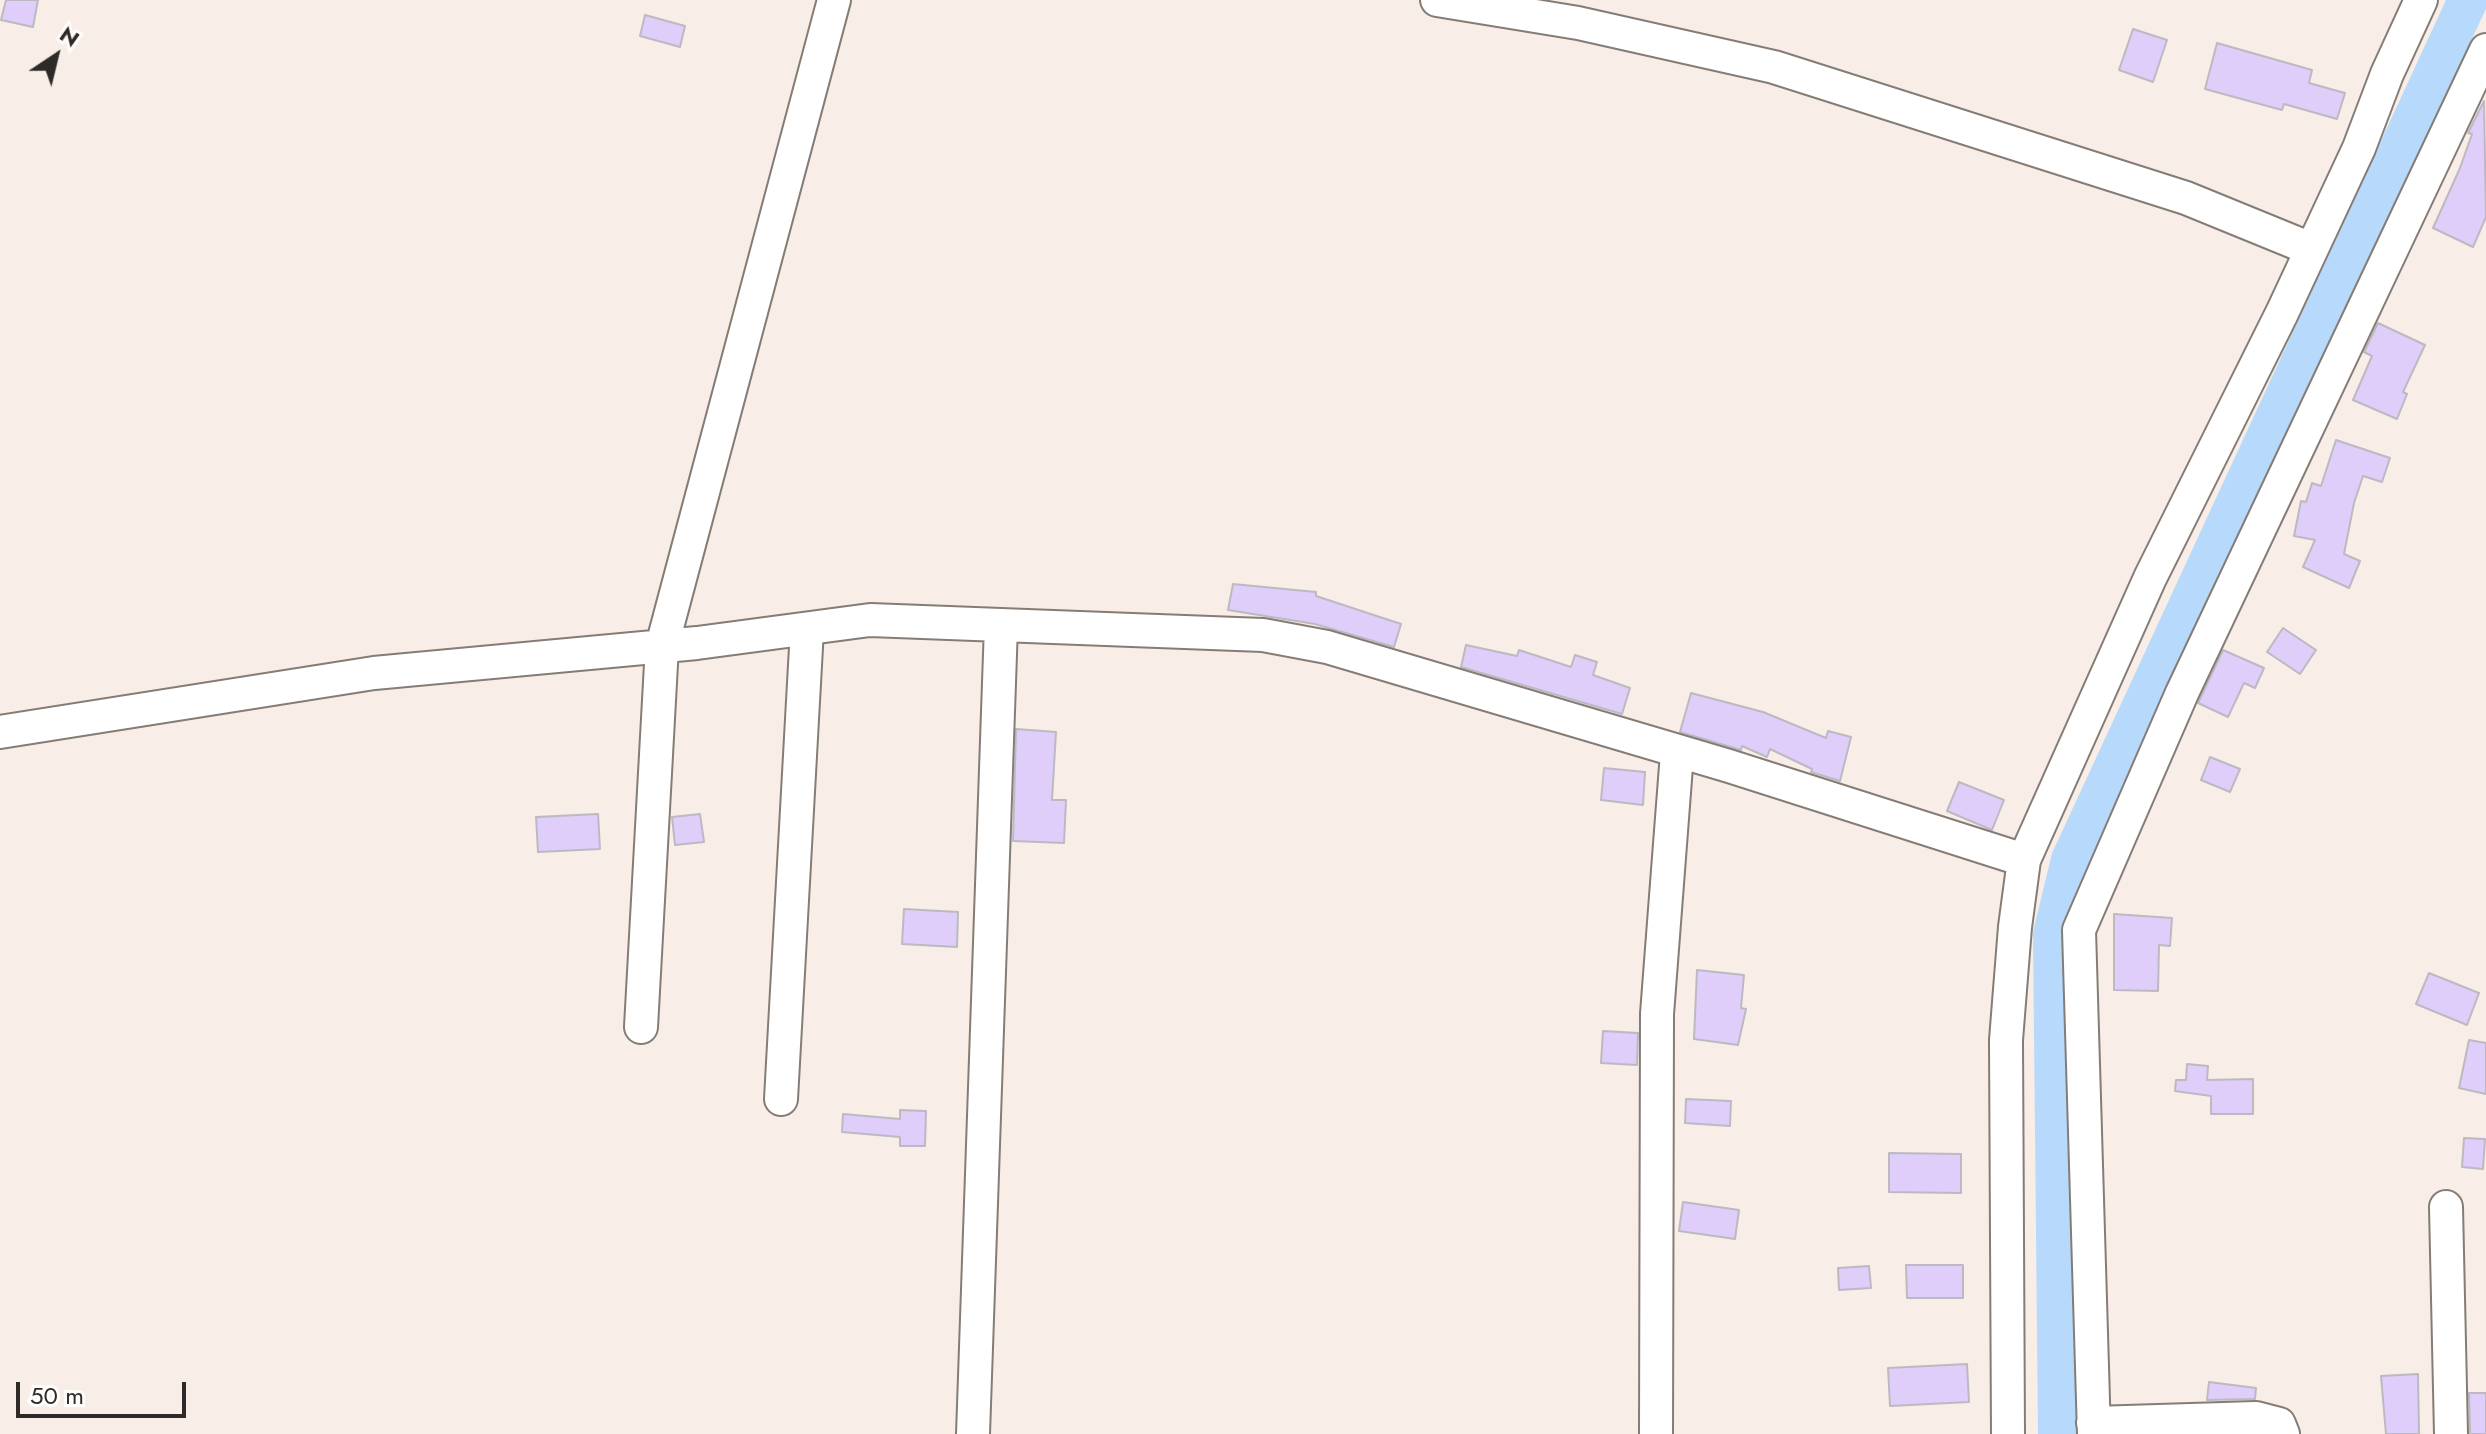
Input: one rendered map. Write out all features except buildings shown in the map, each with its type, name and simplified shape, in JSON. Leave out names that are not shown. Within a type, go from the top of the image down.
[{"type":"street","points":[[641,1027],[662,646],[834,0]]},
{"type":"street","points":[[1437,0],[1578,23],[1774,67],[2186,198],[2311,249]]},
{"type":"street","points":[[2008,1434],[2006,1040],[2024,860],[2150,578],[2359,148],[2387,74],[2421,0]]},
{"type":"street","points":[[2283,1434],[2279,1424],[2256,1418],[2094,1428],[2079,930],[2182,693],[2486,50]]},
{"type":"street","points":[[0,732],[374,673],[662,646],[870,620],[1298,639],[2024,860]]},
{"type":"street","points":[[973,1434],[1001,625]]},
{"type":"street","points":[[781,1099],[807,629]]},
{"type":"street","points":[[1656,1434],[1657,1014],[1677,753]]},
{"type":"street","points":[[2446,1207],[2451,1434]]},
{"type":"waterway","points":[[2058,1434],[2053,934],[2071,860],[2468,0]]}]
